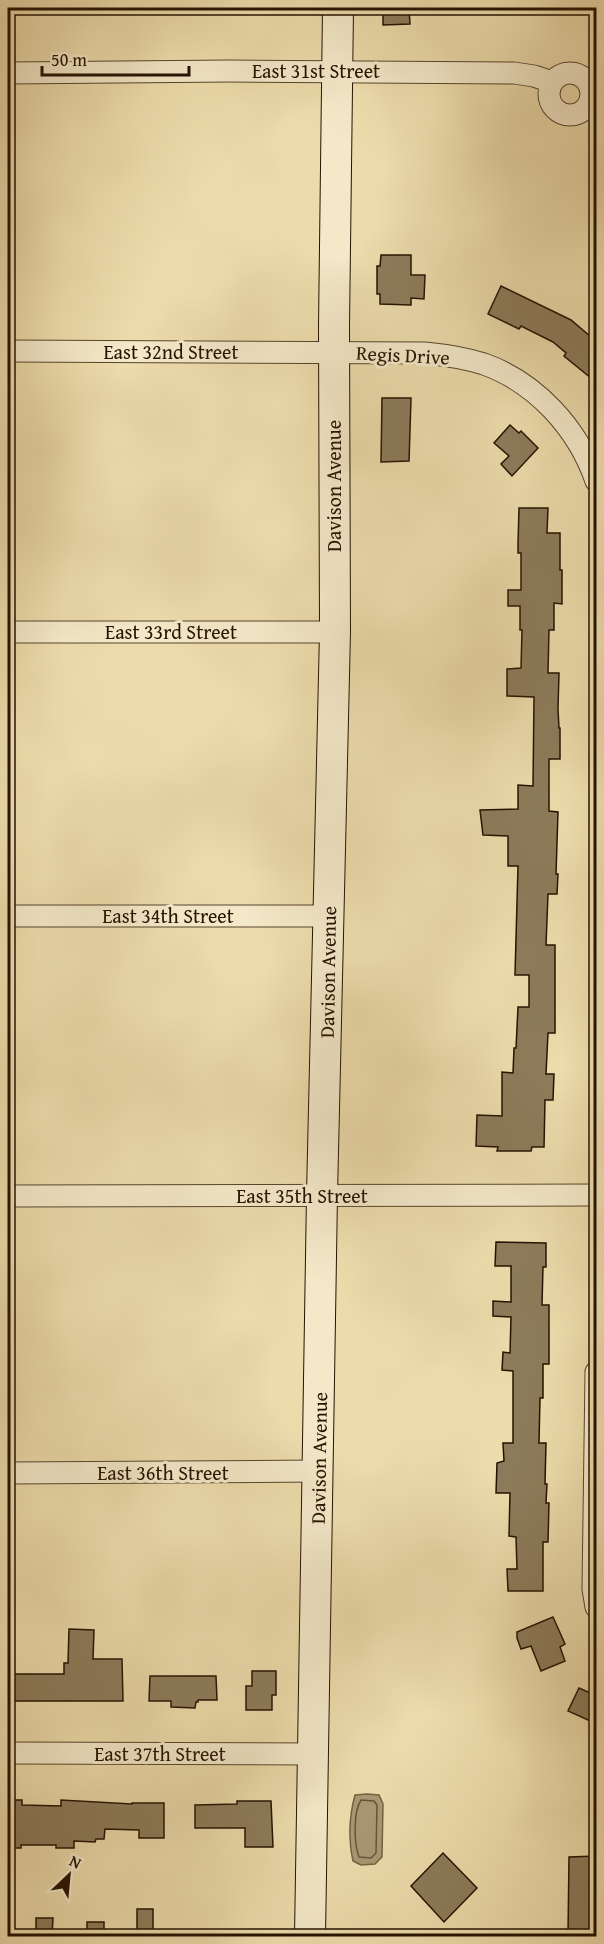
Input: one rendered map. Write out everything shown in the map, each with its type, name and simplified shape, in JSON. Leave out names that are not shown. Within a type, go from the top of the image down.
[{"type":"street","name":"Davison Avenue","points":[[310,1936],[322,1196],[335,632],[334,353],[338,8]]},
{"type":"street","name":"East 31st Street","points":[[8,73],[336,71],[514,73],[552,82]]},
{"type":"street","name":"East 32nd Street","points":[[8,351],[334,353]]},
{"type":"street","name":"Regis Drive","points":[[334,353],[425,353],[457,357],[484,364],[509,376],[536,394],[569,429],[597,481]]},
{"type":"street","name":"East 33rd Street","points":[[8,632],[335,632]]},
{"type":"street","name":"East 34th Street","points":[[8,916],[329,916]]},
{"type":"street","name":"East 35th Street","points":[[8,1196],[597,1195]]},
{"type":"street","points":[[597,1372],[593,1588],[597,1607]]},
{"type":"street","name":"East 36th Street","points":[[8,1473],[319,1471]]},
{"type":"street","name":"East 37th Street","points":[[8,1753],[314,1754]]},
{"type":"water","points":[[355,1795],[379,1795],[383,1804],[382,1857],[375,1864],[361,1865],[353,1861],[350,1819]]},
{"type":"building","points":[[383,8],[409,8],[410,24],[383,25]]},
{"type":"building","points":[[381,255],[411,255],[411,275],[425,275],[424,299],[411,298],[411,305],[380,304],[380,294],[377,294],[377,266],[380,266]]},
{"type":"building","points":[[501,286],[571,320],[597,342],[597,383],[564,356],[566,353],[553,342],[521,326],[519,329],[488,314]]},
{"type":"building","points":[[382,398],[411,398],[409,461],[381,462]]},
{"type":"building","points":[[510,425],[519,433],[521,431],[538,448],[512,476],[501,464],[509,456],[494,443]]},
{"type":"building","points":[[519,508],[548,508],[547,533],[560,533],[562,604],[554,603],[554,630],[549,630],[548,673],[559,673],[560,728],[560,759],[549,759],[549,811],[558,812],[557,894],[548,894],[546,945],[555,945],[555,1033],[548,1033],[546,1074],[554,1074],[553,1100],[545,1100],[544,1147],[532,1147],[531,1151],[497,1151],[498,1147],[476,1146],[477,1115],[502,1116],[502,1072],[513,1073],[518,1007],[529,1007],[529,975],[515,975],[518,866],[508,866],[508,836],[483,835],[480,810],[518,809],[518,785],[533,786],[534,697],[507,696],[507,669],[521,668],[520,606],[508,606],[508,590],[521,590],[521,553],[518,553]]},
{"type":"building","points":[[496,1242],[546,1243],[542,1305],[549,1305],[549,1364],[543,1364],[539,1443],[546,1443],[545,1484],[547,1484],[546,1503],[549,1503],[548,1542],[543,1542],[543,1591],[508,1591],[507,1569],[517,1569],[516,1537],[509,1536],[510,1493],[496,1493],[497,1463],[504,1461],[503,1443],[513,1443],[513,1371],[502,1370],[503,1352],[510,1353],[511,1317],[493,1316],[493,1301],[511,1302],[511,1266],[495,1266]]},
{"type":"building","points":[[553,1617],[565,1644],[560,1647],[565,1661],[541,1671],[531,1646],[521,1649],[517,1632]]},
{"type":"building","points":[[69,1629],[94,1630],[93,1659],[122,1659],[123,1701],[8,1701],[8,1674],[64,1674],[64,1663],[68,1663]]},
{"type":"building","points":[[252,1671],[276,1671],[276,1695],[272,1695],[272,1710],[246,1710],[246,1686],[252,1686]]},
{"type":"building","points":[[150,1676],[216,1676],[217,1700],[198,1700],[195,1708],[171,1707],[171,1701],[149,1701]]},
{"type":"building","points":[[579,1688],[597,1696],[597,1724],[568,1711]]},
{"type":"building","points":[[8,1800],[22,1800],[22,1805],[61,1806],[61,1800],[132,1804],[164,1803],[164,1838],[139,1838],[139,1830],[105,1829],[104,1839],[96,1839],[95,1842],[74,1841],[74,1848],[56,1848],[56,1845],[21,1845],[21,1848],[8,1848]]},
{"type":"building","points":[[237,1801],[271,1801],[273,1847],[245,1847],[245,1828],[195,1828],[195,1805],[237,1804]]},
{"type":"building","points":[[443,1853],[477,1888],[444,1922],[411,1886]]},
{"type":"building","points":[[597,1856],[597,1936],[568,1936],[569,1857]]},
{"type":"building","points":[[137,1909],[153,1909],[153,1930],[137,1930]]},
{"type":"building","points":[[36,1918],[53,1918],[52,1936],[36,1936]]},
{"type":"building","points":[[87,1922],[104,1922],[104,1936],[87,1936]]}]
